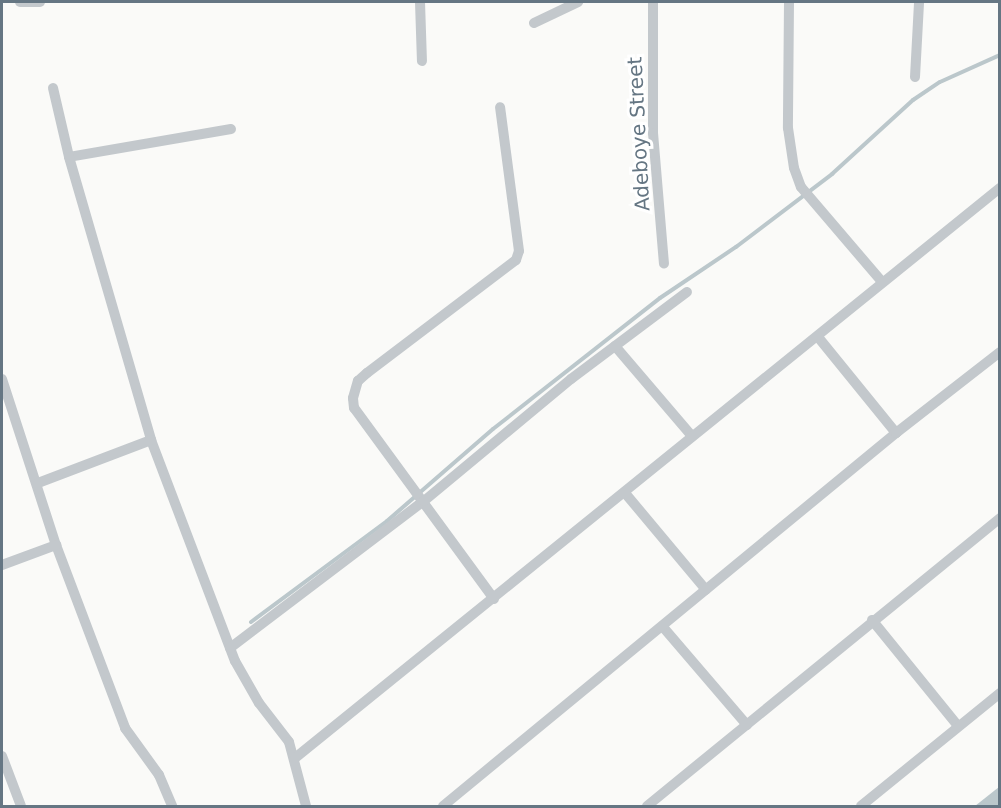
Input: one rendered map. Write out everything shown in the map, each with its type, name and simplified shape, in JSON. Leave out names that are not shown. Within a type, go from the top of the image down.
[{"type":"street","points":[[20,2],[40,2]]},
{"type":"street","points":[[420,2],[422,61]]},
{"type":"street","points":[[534,23],[578,2]]},
{"type":"street","name":"Adeboye Street","points":[[653,2],[653,133],[664,264]]},
{"type":"street","points":[[789,2],[788,128],[790,152],[801,188],[882,282]]},
{"type":"street","points":[[915,77],[919,2]]},
{"type":"street","points":[[53,88],[69,157],[151,440],[230,648],[259,703],[281,728],[295,758],[306,807]]},
{"type":"street","points":[[494,599],[354,408],[354,389],[367,373],[516,260],[518,241],[500,107]]},
{"type":"street","points":[[69,157],[231,129]]},
{"type":"street","points":[[295,758],[625,493],[692,436],[818,337],[999,188]]},
{"type":"street","points":[[230,648],[419,495],[687,291]]},
{"type":"street","points":[[818,337],[896,433]]},
{"type":"street","points":[[615,346],[692,436]]},
{"type":"street","points":[[443,807],[896,433],[999,352]]},
{"type":"street","points":[[2,379],[38,483],[56,545],[125,728],[159,775],[172,807]]},
{"type":"street","points":[[38,483],[151,440]]},
{"type":"street","points":[[625,493],[706,590]]},
{"type":"street","points":[[647,807],[999,518]]},
{"type":"street","points":[[2,565],[56,545]]},
{"type":"street","points":[[872,620],[958,726]]},
{"type":"street","points":[[663,627],[747,725]]},
{"type":"street","points":[[861,807],[999,693]]},
{"type":"street","points":[[2,756],[21,807]]},
{"type":"shaded area","points":[[999,787],[999,806],[975,806]]},
{"type":"waterway","points":[[251,622],[387,521],[493,429],[660,298],[736,247],[832,174],[913,100],[940,82],[1000,55]]}]
